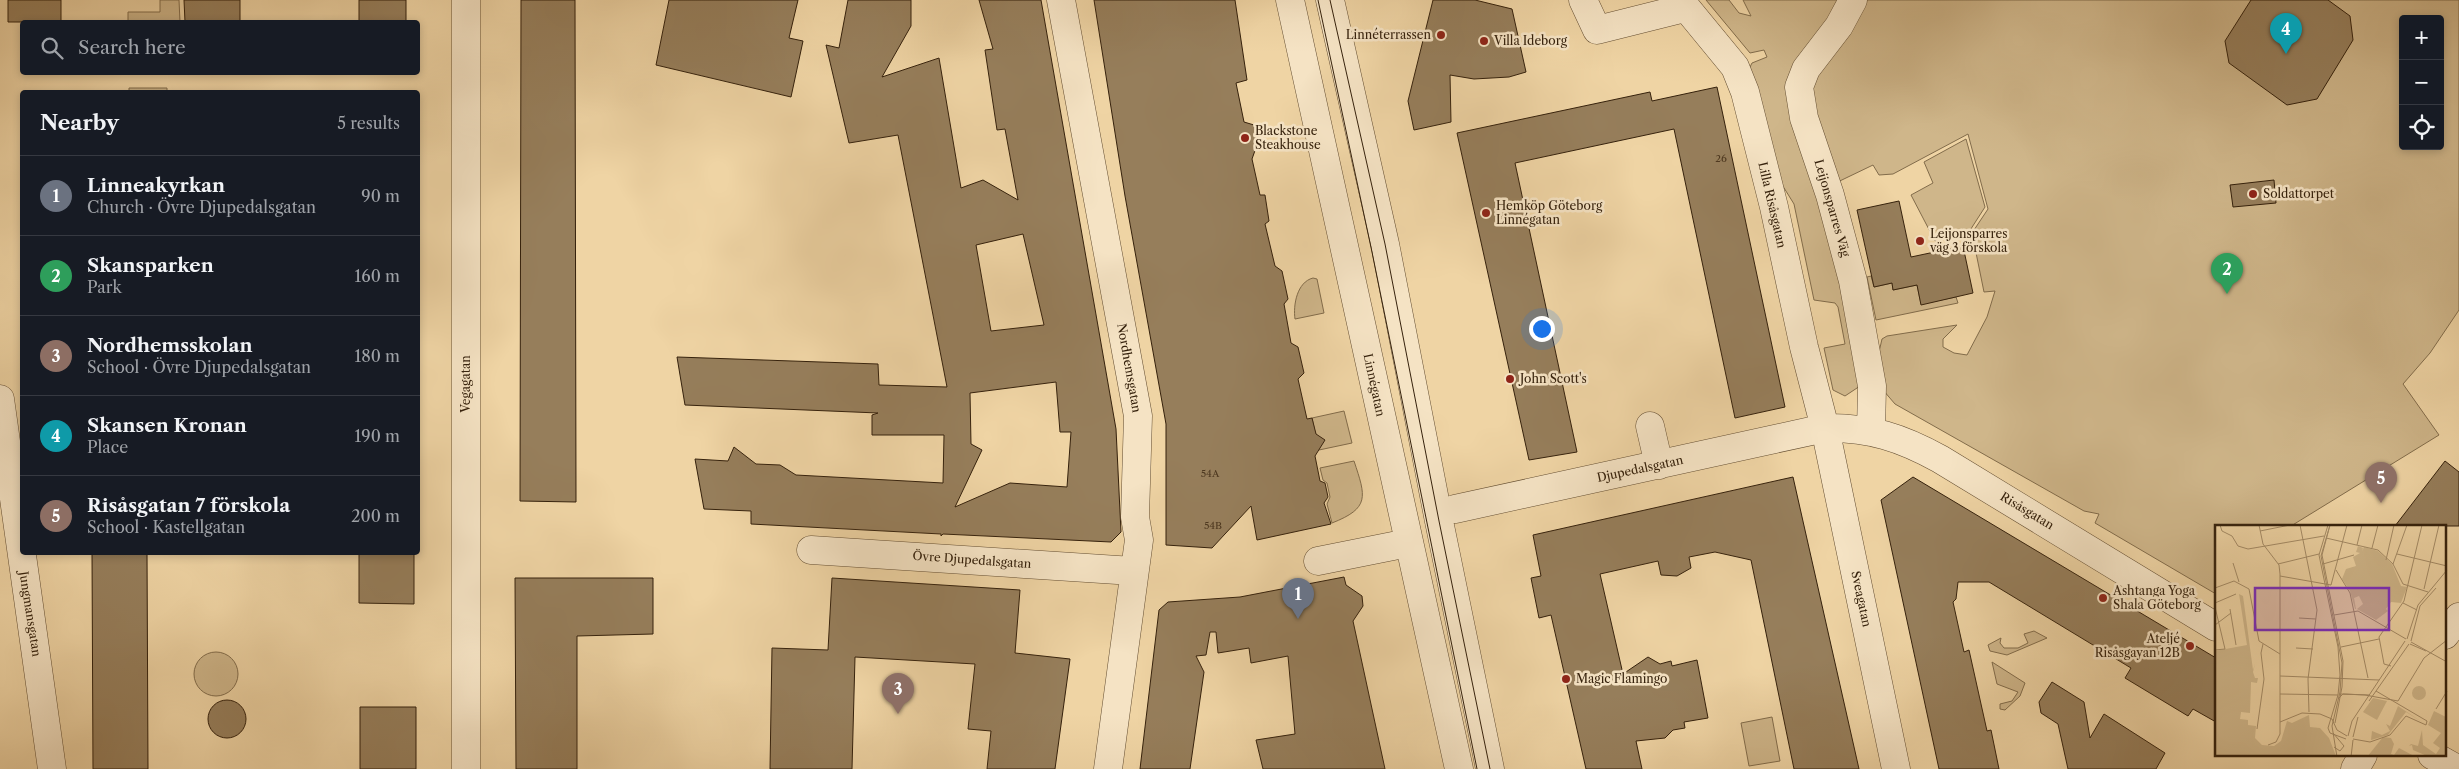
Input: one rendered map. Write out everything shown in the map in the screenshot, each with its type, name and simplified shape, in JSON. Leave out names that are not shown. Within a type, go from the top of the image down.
[{"type":"street","name":"Vegagatan","points":[[466,0],[466,769]]},
{"type":"street","name":"Nordhemsgatan","points":[[1061,0],[1138,416],[1135,516],[1139,540],[1133,571],[1108,769]]},
{"type":"street","name":"Linnégatan","points":[[1290,0],[1408,544],[1459,769]]},
{"type":"street","points":[[1318,0],[1374,262],[1477,769]]},
{"type":"street","points":[[1330,0],[1385,244],[1438,521],[1490,769]]},
{"type":"street","points":[[1350,0],[1375,148],[1455,510],[1508,769]]},
{"type":"street","points":[[1584,0],[1597,30],[1683,4]]},
{"type":"street","name":"Leijonsparres Väg","points":[[1853,0],[1839,26],[1806,69],[1799,87],[1804,118],[1830,195],[1853,281],[1872,386],[1871,432]]},
{"type":"street","name":"Lilla Risåsgatan","points":[[1683,4],[1735,68],[1745,92],[1825,428]]},
{"type":"street","name":"Jungmansgatan","points":[[9,413],[19,518]]},
{"type":"street","points":[[1650,426],[1659,465]]},
{"type":"street","name":"Djupedalsgatan","points":[[1455,510],[1825,428]]},
{"type":"street","name":"Risåsgatan","points":[[1825,428],[1852,428],[1915,445],[2215,626]]},
{"type":"street","name":"Sveagatan","points":[[1825,428],[1896,769]]},
{"type":"street","points":[[1318,561],[1408,544]]},
{"type":"street","name":"Övre Djupedalsgatan","points":[[811,550],[1133,571]]},
{"type":"street","name":"Jungmansgatan","points":[[24,555],[52,769]]},
{"type":"street","points":[[2446,634],[2459,617]]},
{"type":"street","points":[[2355,769],[2363,756]]},
{"type":"street","points":[[2434,756],[2457,769]]},
{"type":"shaded area","points":[[160,0],[179,0],[180,20],[128,20],[128,12],[160,12]]},
{"type":"shaded area","points":[[1706,0],[1729,0],[1739,13],[1751,16],[1743,0],[2459,0],[2459,310],[2430,353],[2403,384],[2439,435],[2293,525],[2215,525],[2215,593],[2095,523],[2099,514],[2084,511],[1895,404],[1883,390],[1879,352],[1882,339],[1887,336],[1957,325],[1943,339],[1943,347],[1954,353],[1967,355],[1987,317],[1995,291],[1984,292],[1972,233],[1988,209],[1968,134],[1893,174],[1879,175],[1873,165],[1821,190],[1860,386],[1845,396],[1833,390],[1824,348],[1845,344],[1838,307],[1835,303],[1814,300],[1794,204],[1776,175],[1750,67],[1752,63],[1767,57],[1764,50],[1750,53]]},
{"type":"shaded area","points":[[129,88],[167,88],[167,90],[129,90]]},
{"type":"shaded area","points":[[1966,139],[1985,207],[1967,235],[1935,241],[1911,195],[1933,183],[1924,162]]},
{"type":"shaded area","points":[[1871,276],[1874,287],[1892,283],[1893,290],[1917,285],[1921,304],[1956,297],[1958,303],[1876,320],[1867,277]]},
{"type":"shaded area","points":[[1313,278],[1317,279],[1324,313],[1295,319],[1297,295],[1303,284]]},
{"type":"shaded area","points":[[1344,411],[1352,443],[1319,450],[1312,418]]},
{"type":"shaded area","points":[[1354,461],[1361,484],[1362,500],[1353,512],[1332,523],[1327,504],[1330,497],[1327,483],[1323,480],[1320,468]]},
{"type":"shaded area","points":[[2034,631],[2047,638],[2007,655],[1990,651],[1988,645],[2001,638],[2000,643],[2004,648],[2018,648],[2028,643],[2024,634]]},
{"type":"shaded area","points":[[216,652],[228,656],[234,662],[238,674],[234,686],[228,692],[216,696],[204,692],[198,686],[194,674],[198,662],[204,656]]},
{"type":"shaded area","points":[[1992,662],[2025,683],[2020,696],[2005,710],[2000,709],[2000,704],[2012,701],[2018,692],[1997,684]]},
{"type":"shaded area","points":[[1772,717],[1780,761],[1749,766],[1741,723]]},
{"type":"building","points":[[8,0],[61,0],[61,20],[20,20],[20,22],[8,22]]},
{"type":"building","points":[[184,0],[240,0],[240,20],[185,20]]},
{"type":"building","points":[[359,0],[406,0],[406,20],[359,20]]},
{"type":"building","points":[[521,0],[575,0],[576,502],[520,501]]},
{"type":"building","points":[[669,0],[798,0],[789,38],[803,41],[791,97],[656,65]]},
{"type":"building","points":[[848,0],[911,0],[911,26],[882,77],[939,58],[961,188],[983,180],[1018,200],[1005,129],[997,130],[985,50],[993,49],[979,0],[1041,0],[1116,429],[1121,532],[1111,542],[943,534],[941,536],[941,534],[751,524],[751,511],[704,509],[695,459],[728,461],[734,447],[756,464],[780,465],[796,475],[943,483],[944,435],[872,435],[872,415],[878,413],[685,405],[677,357],[878,364],[879,385],[947,387],[898,135],[849,143],[826,45],[839,48]],"holes":[[[1023,234],[1044,325],[991,331],[976,245]],[[1056,382],[1060,432],[1071,432],[1067,487],[1010,483],[955,507],[982,450],[971,444],[970,393]]]},
{"type":"building","points":[[1094,0],[1235,0],[1247,80],[1236,83],[1244,122],[1254,125],[1258,142],[1252,159],[1260,195],[1265,195],[1269,221],[1265,224],[1275,266],[1282,271],[1288,299],[1284,304],[1291,343],[1298,347],[1304,373],[1298,379],[1307,419],[1312,418],[1316,434],[1325,440],[1315,456],[1320,481],[1325,483],[1328,497],[1324,503],[1331,524],[1257,540],[1251,506],[1212,548],[1166,545],[1166,424],[1125,196]]},
{"type":"building","points":[[1433,0],[1475,0],[1512,9],[1526,72],[1509,77],[1474,79],[1450,75],[1451,122],[1414,130],[1408,101]]},
{"type":"building","points":[[2251,0],[2328,0],[2350,16],[2353,40],[2317,99],[2287,105],[2229,63],[2225,41]]},
{"type":"building","points":[[1717,87],[1785,407],[1735,418],[1674,129],[1515,163],[1577,452],[1529,460],[1457,133],[1650,92],[1652,101]]},
{"type":"building","name":"Soldattorpet","points":[[2274,180],[2276,203],[2233,207],[2230,185]]},
{"type":"building","points":[[1899,201],[1911,257],[1963,246],[1973,293],[1921,305],[1917,285],[1893,290],[1892,283],[1874,287],[1857,210]]},
{"type":"building","points":[[2445,461],[2459,472],[2459,526],[2396,525]]},
{"type":"building","points":[[1793,477],[1859,769],[1794,769],[1751,560],[1715,552],[1689,557],[1691,568],[1677,576],[1661,575],[1658,561],[1600,574],[1623,674],[1648,657],[1660,664],[1671,661],[1672,666],[1697,660],[1708,718],[1684,722],[1685,728],[1673,730],[1665,738],[1636,741],[1642,769],[1586,769],[1551,615],[1539,618],[1531,578],[1541,576],[1533,535]]},
{"type":"building","points":[[1913,477],[2215,657],[2215,721],[2193,709],[2188,716],[2125,678],[2131,668],[1989,582],[1958,582],[1956,599],[1953,602],[1964,652],[1969,650],[1987,731],[1991,730],[1999,769],[1939,769],[1881,500]]},
{"type":"building","points":[[92,555],[147,555],[148,769],[93,769]]},
{"type":"building","points":[[359,555],[414,555],[414,604],[359,603]]},
{"type":"building","points":[[1344,577],[1346,585],[1362,596],[1363,606],[1353,621],[1385,769],[1263,769],[1256,740],[1295,734],[1288,656],[1251,663],[1249,648],[1218,653],[1216,632],[1210,632],[1206,655],[1196,656],[1204,672],[1190,769],[1140,769],[1159,610],[1168,602],[1240,597]]},
{"type":"building","points":[[515,578],[653,578],[653,634],[577,636],[577,769],[516,769]]},
{"type":"building","points":[[832,578],[1020,590],[1015,653],[1070,659],[1055,769],[987,769],[991,731],[968,729],[975,664],[855,657],[852,769],[770,769],[772,648],[828,650]]},
{"type":"building","points":[[2052,682],[2084,702],[2090,738],[2104,714],[2165,753],[2156,769],[2068,769],[2058,724],[2041,713],[2039,702]]},
{"type":"building","points":[[227,700],[241,705],[246,719],[241,733],[227,738],[213,733],[208,719],[213,705]]},
{"type":"building","points":[[360,707],[416,707],[416,769],[360,769]]},
{"type":"tram line","points":[[1318,0],[1372,252],[1477,769]]},
{"type":"tram line","points":[[1330,0],[1385,244],[1490,769]]},
{"type":"place","name":"Linnéterrassen","points":[[1441,35]]},
{"type":"place","name":"Villa Ideborg","points":[[1484,41]]},
{"type":"place","name":"Skansen Kronan","points":[[2286,54]]},
{"type":"place","name":"Blackstone Steakhouse","points":[[1245,138]]},
{"type":"place","name":"Soldattorpet","points":[[2253,194]]},
{"type":"place","name":"Hemköp Göteborg Linnégatan","points":[[1486,213]]},
{"type":"place","name":"Leijonsparres väg 3 förskola","points":[[1920,241]]},
{"type":"place","name":"Skansparken","points":[[2227,294]]},
{"type":"place","name":"John Scott's","points":[[1510,379]]},
{"type":"place","name":"Risåsgatan 7 förskola","points":[[2381,503]]},
{"type":"place","name":"Ashtanga Yoga Shala Göteborg","points":[[2103,598]]},
{"type":"place","name":"Linneakyrkan","points":[[1298,619]]},
{"type":"place","name":"Ateljé Risåsgayan 12B","points":[[2190,646]]},
{"type":"place","name":"Magic Flamingo","points":[[1566,679]]},
{"type":"place","name":"Nordhemsskolan","points":[[898,714]]}]
